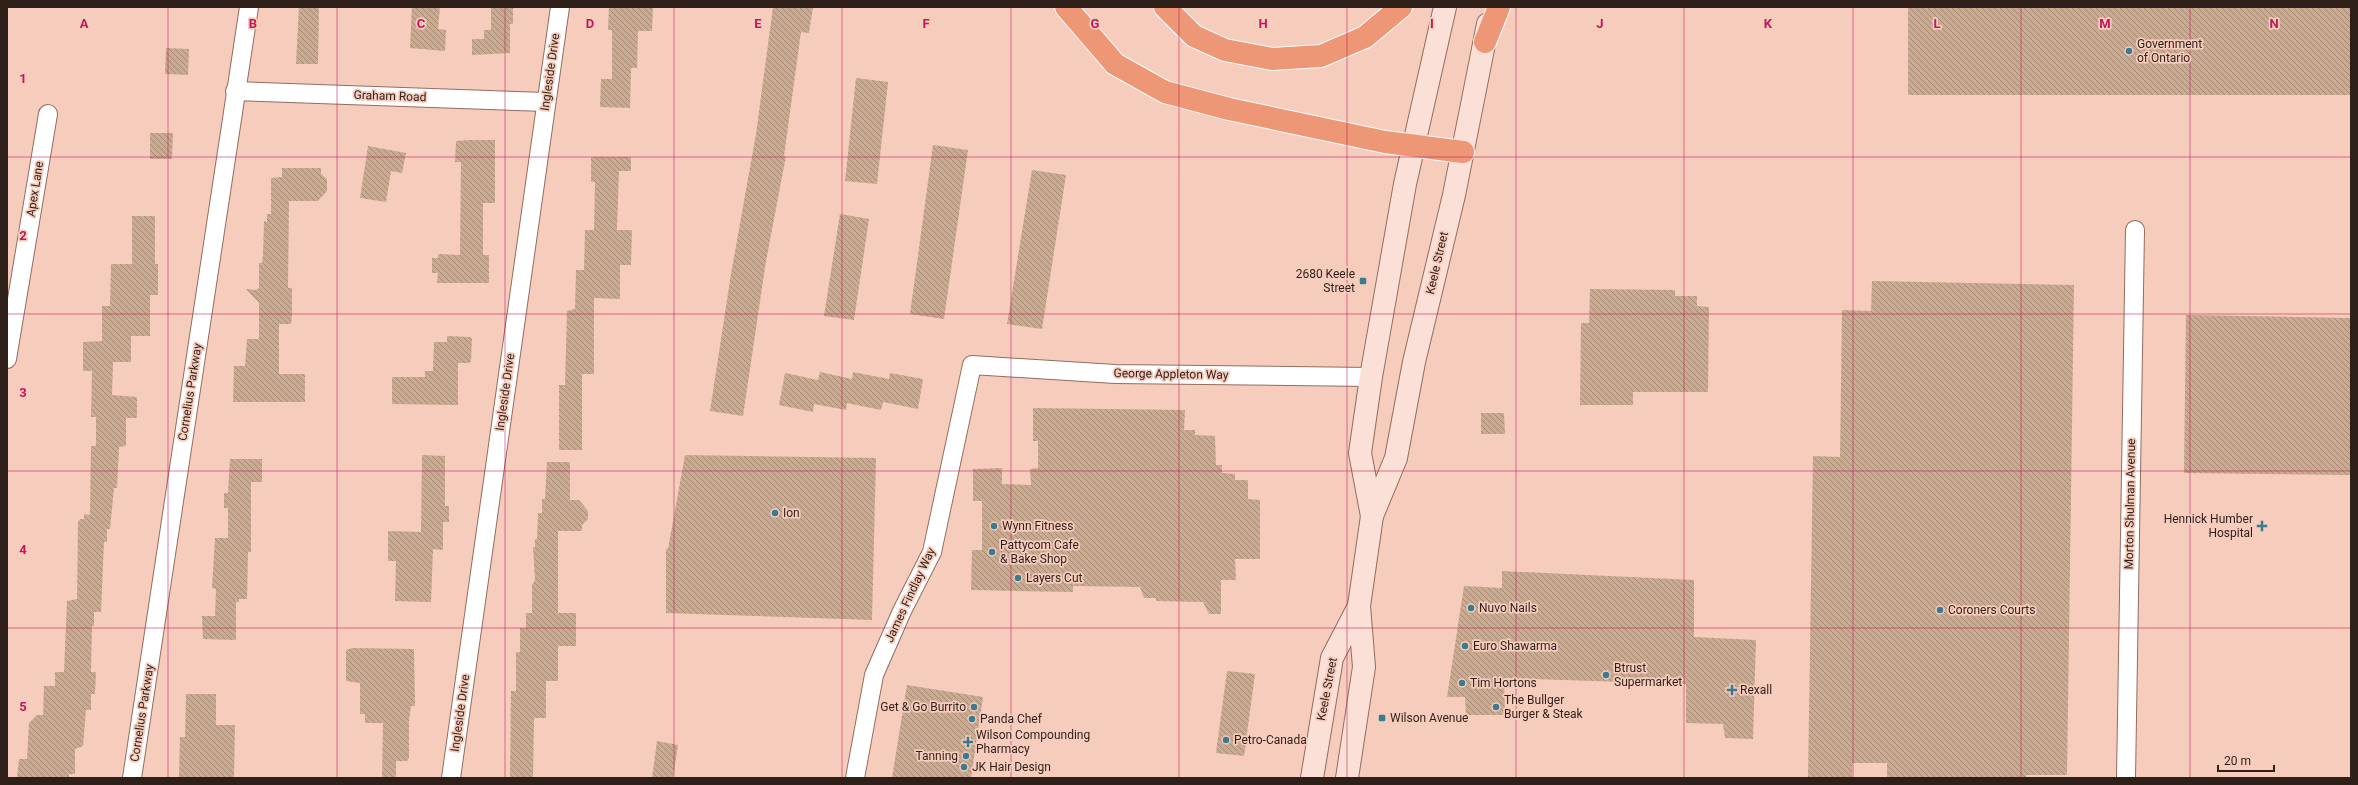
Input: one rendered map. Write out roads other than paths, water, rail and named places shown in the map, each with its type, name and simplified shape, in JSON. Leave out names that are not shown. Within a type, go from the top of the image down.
[{"type":"highway","points":[[1066,7],[1116,64],[1165,92],[1253,114],[1385,142],[1463,152]]},
{"type":"highway","points":[[1164,7],[1194,36],[1225,50],[1272,59],[1321,56],[1366,38],[1400,7]]},
{"type":"highway","points":[[1485,42],[1499,7]]},
{"type":"main road","name":"Keele Street","points":[[1372,516],[1360,453],[1371,378],[1405,184],[1445,7]]},
{"type":"main road","name":"Keele Street","points":[[1347,778],[1364,667],[1359,606],[1372,516],[1396,458],[1414,362],[1463,152],[1491,7]]},
{"type":"main road","name":"Keele Street","points":[[1312,778],[1332,658],[1359,606]]},
{"type":"street","name":"Cornelius Parkway","points":[[132,778],[235,91],[249,7]]},
{"type":"street","name":"Ingleside Drive","points":[[451,778],[560,7]]},
{"type":"street","name":"Graham Road","points":[[235,91],[546,102]]},
{"type":"street","name":"Apex Lane","points":[[7,358],[48,114]]},
{"type":"street","name":"Morton Shulman Avenue","points":[[2126,778],[2135,230]]},
{"type":"street","name":"George Appleton Way","points":[[972,364],[1115,374],[1371,378]]},
{"type":"street","name":"James Findlay Way","points":[[855,778],[874,675],[902,611],[932,552],[972,364]]},
{"type":"place","name":"Government of Ontario","points":[[2129,51]]},
{"type":"place","name":"2680 Keele Street","points":[[1363,281]]},
{"type":"place","name":"Ion","points":[[775,513]]},
{"type":"place","name":"Wynn Fitness","points":[[994,526]]},
{"type":"place","name":"Hennick Humber Hospital","points":[[2262,526]]},
{"type":"place","name":"Pattycom Cafe & Bake Shop","points":[[992,552]]},
{"type":"place","name":"Layers Cut","points":[[1018,578]]},
{"type":"place","name":"Nuvo Nails","points":[[1471,608]]},
{"type":"place","name":"Coroners Courts","points":[[1940,610]]},
{"type":"place","name":"Euro Shawarma","points":[[1465,646]]},
{"type":"place","name":"Btrust Supermarket","points":[[1606,675]]},
{"type":"place","name":"Tim Hortons","points":[[1462,683]]},
{"type":"place","name":"Rexall","points":[[1732,690]]},
{"type":"place","name":"Get & Go Burrito","points":[[974,707]]},
{"type":"place","name":"The Bullger Burger & Steak","points":[[1496,707]]},
{"type":"place","name":"Wilson Avenue","points":[[1382,718]]},
{"type":"place","name":"Panda Chef","points":[[972,719]]},
{"type":"place","name":"Petro-Canada","points":[[1226,740]]},
{"type":"place","name":"Wilson Compounding Pharmacy","points":[[968,742]]},
{"type":"place","name":"Tanning","points":[[966,756]]},
{"type":"place","name":"JK Hair Design","points":[[964,767]]}]
